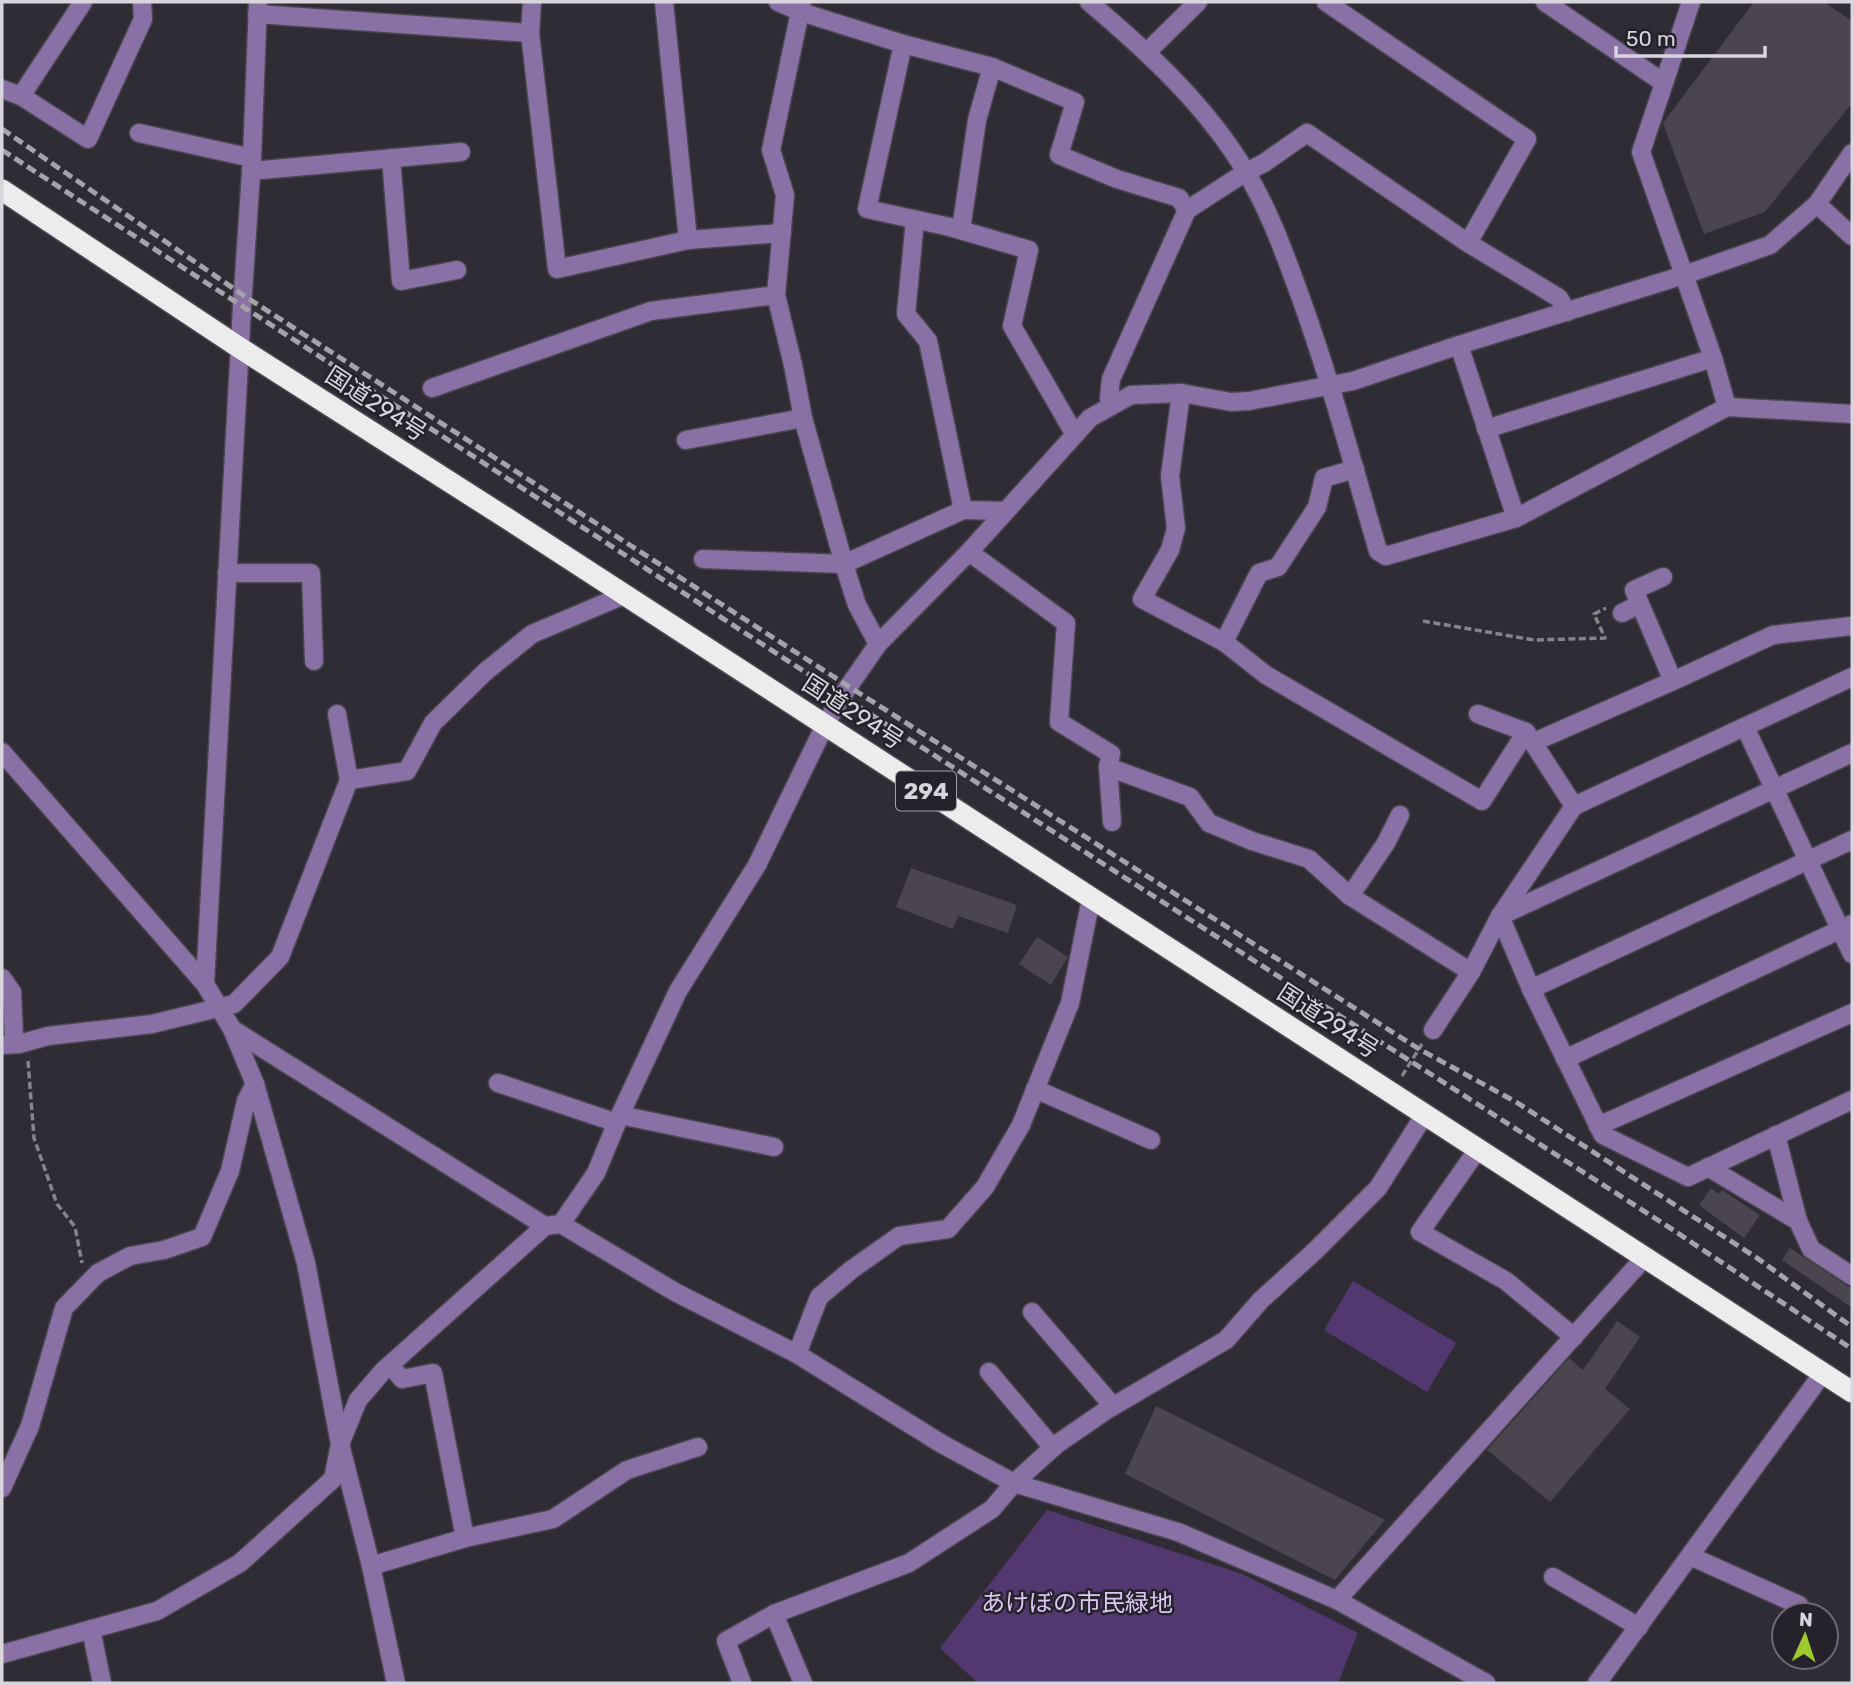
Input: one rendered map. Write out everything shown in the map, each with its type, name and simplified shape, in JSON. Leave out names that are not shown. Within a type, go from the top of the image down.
[{"type":"highway","name":"国道294号","points":[[2,190],[240,348],[1852,1392]]},
{"type":"street","points":[[2,89],[21,96],[88,139],[143,19],[142,2]]},
{"type":"street","points":[[532,2],[530,33],[557,270],[688,240],[782,233]]},
{"type":"street","points":[[664,2],[688,240]]},
{"type":"street","points":[[778,2],[802,7],[902,44],[992,67],[1074,102],[1059,155],[1116,179],[1179,198],[1187,210]]},
{"type":"street","points":[[1089,2],[1148,51],[1199,106],[1245,172],[1276,232],[1331,385],[1378,551],[1386,556],[1516,518],[1727,407],[1852,414]]},
{"type":"street","points":[[1148,51],[1198,2]]},
{"type":"street","points":[[1326,2],[1527,139],[1468,243]]},
{"type":"street","points":[[1545,2],[1664,83]]},
{"type":"street","points":[[1691,2],[1641,152],[1713,358],[1727,407]]},
{"type":"street","points":[[21,96],[80,3]]},
{"type":"street","points":[[802,7],[771,150],[785,195],[776,295],[803,418],[844,564],[857,606],[878,644]]},
{"type":"street","points":[[205,984],[252,165],[257,8],[530,33]]},
{"type":"street","points":[[902,44],[867,209],[961,230],[1029,250],[1012,326],[1074,433]]},
{"type":"street","points":[[961,230],[977,120],[992,67]]},
{"type":"street","points":[[139,133],[252,165],[461,152]]},
{"type":"street","points":[[1112,405],[1109,398],[1111,379],[1187,210],[1307,133],[1468,243],[1559,298],[1567,312]]},
{"type":"street","points":[[2,1654],[157,1611],[240,1563],[333,1479],[340,1444],[358,1400],[390,1365],[553,1225],[596,1173],[618,1119],[678,991],[757,865],[825,725],[878,644],[969,551],[1090,418],[1131,395],[1181,393],[1231,402],[1249,401],[1353,381],[1458,345],[1684,275],[1770,245],[1817,204],[1852,153]]},
{"type":"street","points":[[391,158],[401,281],[457,270]]},
{"type":"street","points":[[1817,204],[1852,236]]},
{"type":"street","points":[[915,220],[906,314],[928,341],[963,510]]},
{"type":"street","points":[[432,388],[651,311],[776,295]]},
{"type":"street","points":[[1458,345],[1516,518]]},
{"type":"street","points":[[1486,429],[1713,358]]},
{"type":"street","points":[[1181,393],[1170,476],[1176,528],[1170,551],[1142,599],[1224,642],[1266,675],[1482,801],[1530,737],[1673,681],[1773,635],[1852,626]]},
{"type":"street","points":[[686,440],[803,418]]},
{"type":"street","points":[[1224,642],[1259,573],[1279,567],[1317,507],[1324,478],[1354,469]]},
{"type":"street","points":[[704,559],[844,564],[963,510],[1004,511]]},
{"type":"street","points":[[969,551],[1066,623],[1059,722],[1111,754],[1108,767],[1112,822]]},
{"type":"street","points":[[227,573],[311,573],[314,661]]},
{"type":"street","points":[[1663,577],[1634,590],[1673,681]]},
{"type":"street","points":[[349,780],[407,771],[433,723],[495,664],[533,634],[624,595]]},
{"type":"street","points":[[1619,608],[1640,604]]},
{"type":"street","points":[[1433,1030],[1471,972],[1500,916],[1574,806],[1852,677]]},
{"type":"street","points":[[1478,713],[1530,737],[1574,806]]},
{"type":"street","points":[[10,1044],[48,1036],[152,1024],[233,1004],[280,957],[349,780],[337,714]]},
{"type":"street","points":[[1745,727],[1807,860],[1847,927],[1852,954]]},
{"type":"street","points":[[2,752],[205,984],[232,1029],[255,1084],[306,1263],[340,1444],[371,1566],[396,1683]]},
{"type":"street","points":[[1500,916],[1852,753]]},
{"type":"street","points":[[1108,767],[1191,797],[1209,823],[1252,841],[1309,859],[1350,896],[1471,972]]},
{"type":"street","points":[[1350,896],[1386,844],[1400,816]]},
{"type":"street","points":[[1531,989],[1852,840]]},
{"type":"street","points":[[797,1354],[819,1297],[899,1236],[948,1229],[985,1187],[1021,1125],[1070,1003],[1091,899]]},
{"type":"street","points":[[1500,916],[1531,989],[1603,1135],[1688,1177],[1852,1100]]},
{"type":"street","points":[[1565,1059],[1847,927]]},
{"type":"street","points":[[2,978],[12,992],[14,1038],[10,1044]]},
{"type":"street","points":[[1598,1126],[1852,1013]]},
{"type":"street","points":[[232,1029],[553,1225],[675,1293],[797,1354],[942,1444],[1014,1483],[1178,1532],[1337,1600],[1486,1683]]},
{"type":"street","points":[[498,1083],[618,1119],[774,1147]]},
{"type":"street","points":[[2,1488],[30,1426],[64,1308],[98,1273],[130,1256],[164,1250],[202,1237],[230,1171],[246,1101],[255,1084]]},
{"type":"street","points":[[1035,1089],[1151,1140]]},
{"type":"street","points":[[742,1683],[726,1641],[774,1614],[909,1563],[992,1509],[1014,1483],[1053,1448],[1113,1406],[1226,1340],[1261,1300],[1378,1188],[1425,1114]]},
{"type":"street","points":[[1776,1135],[1798,1221],[1811,1249],[1852,1276]]},
{"type":"street","points":[[1478,1149],[1420,1231],[1506,1281],[1574,1337]]},
{"type":"street","points":[[1708,1167],[1798,1221]]},
{"type":"street","points":[[1337,1600],[1645,1258]]},
{"type":"street","points":[[1032,1312],[1113,1406]]},
{"type":"street","points":[[390,1365],[402,1378],[433,1373],[466,1538]]},
{"type":"street","points":[[989,1372],[1053,1448]]},
{"type":"street","points":[[1598,1683],[1823,1373]]},
{"type":"street","points":[[371,1566],[466,1538],[553,1519],[627,1470],[698,1447]]},
{"type":"street","points":[[1690,1556],[1790,1601]]},
{"type":"street","points":[[1553,1577],[1639,1627]]},
{"type":"street","points":[[774,1614],[803,1683]]},
{"type":"street","points":[[91,1629],[102,1683]]},
{"type":"path","points":[[1423,621],[1534,640],[1605,638],[1594,614],[1619,608]]},
{"type":"path","points":[[1392,1093],[1433,1030]]},
{"type":"path","points":[[10,1044],[29,1065],[34,1138],[57,1204],[75,1227],[87,1284]]},
{"type":"green space","points":[[1353,1281],[1456,1343],[1427,1392],[1324,1330]]},
{"type":"green space","name":"あけぼの市民緑地","points":[[1047,1510],[1242,1574],[1358,1633],[1338,1683],[978,1683],[940,1648]]},
{"type":"building","points":[[1754,2],[1824,2],[1852,21],[1852,103],[1765,212],[1704,234],[1663,123]]},
{"type":"building","points":[[911,868],[1017,905],[1008,933],[958,916],[953,929],[896,907]]},
{"type":"building","points":[[1037,937],[1068,957],[1051,985],[1019,964]]},
{"type":"building","points":[[1711,1188],[1719,1194],[1722,1190],[1760,1215],[1744,1238],[1699,1205]]},
{"type":"building","points":[[1790,1248],[1852,1289],[1852,1308],[1782,1260]]},
{"type":"building","points":[[1617,1321],[1640,1337],[1605,1389],[1630,1409],[1550,1502],[1487,1450],[1569,1358],[1583,1370]]},
{"type":"building","points":[[1156,1406],[1385,1520],[1335,1580],[1125,1474]]},
{"type":"railway","points":[[2,129],[243,295],[848,686],[1419,1049],[1516,1102],[1757,1258],[1852,1327]]},
{"type":"railway","points":[[2,150],[842,696],[1664,1224],[1852,1349]]}]
